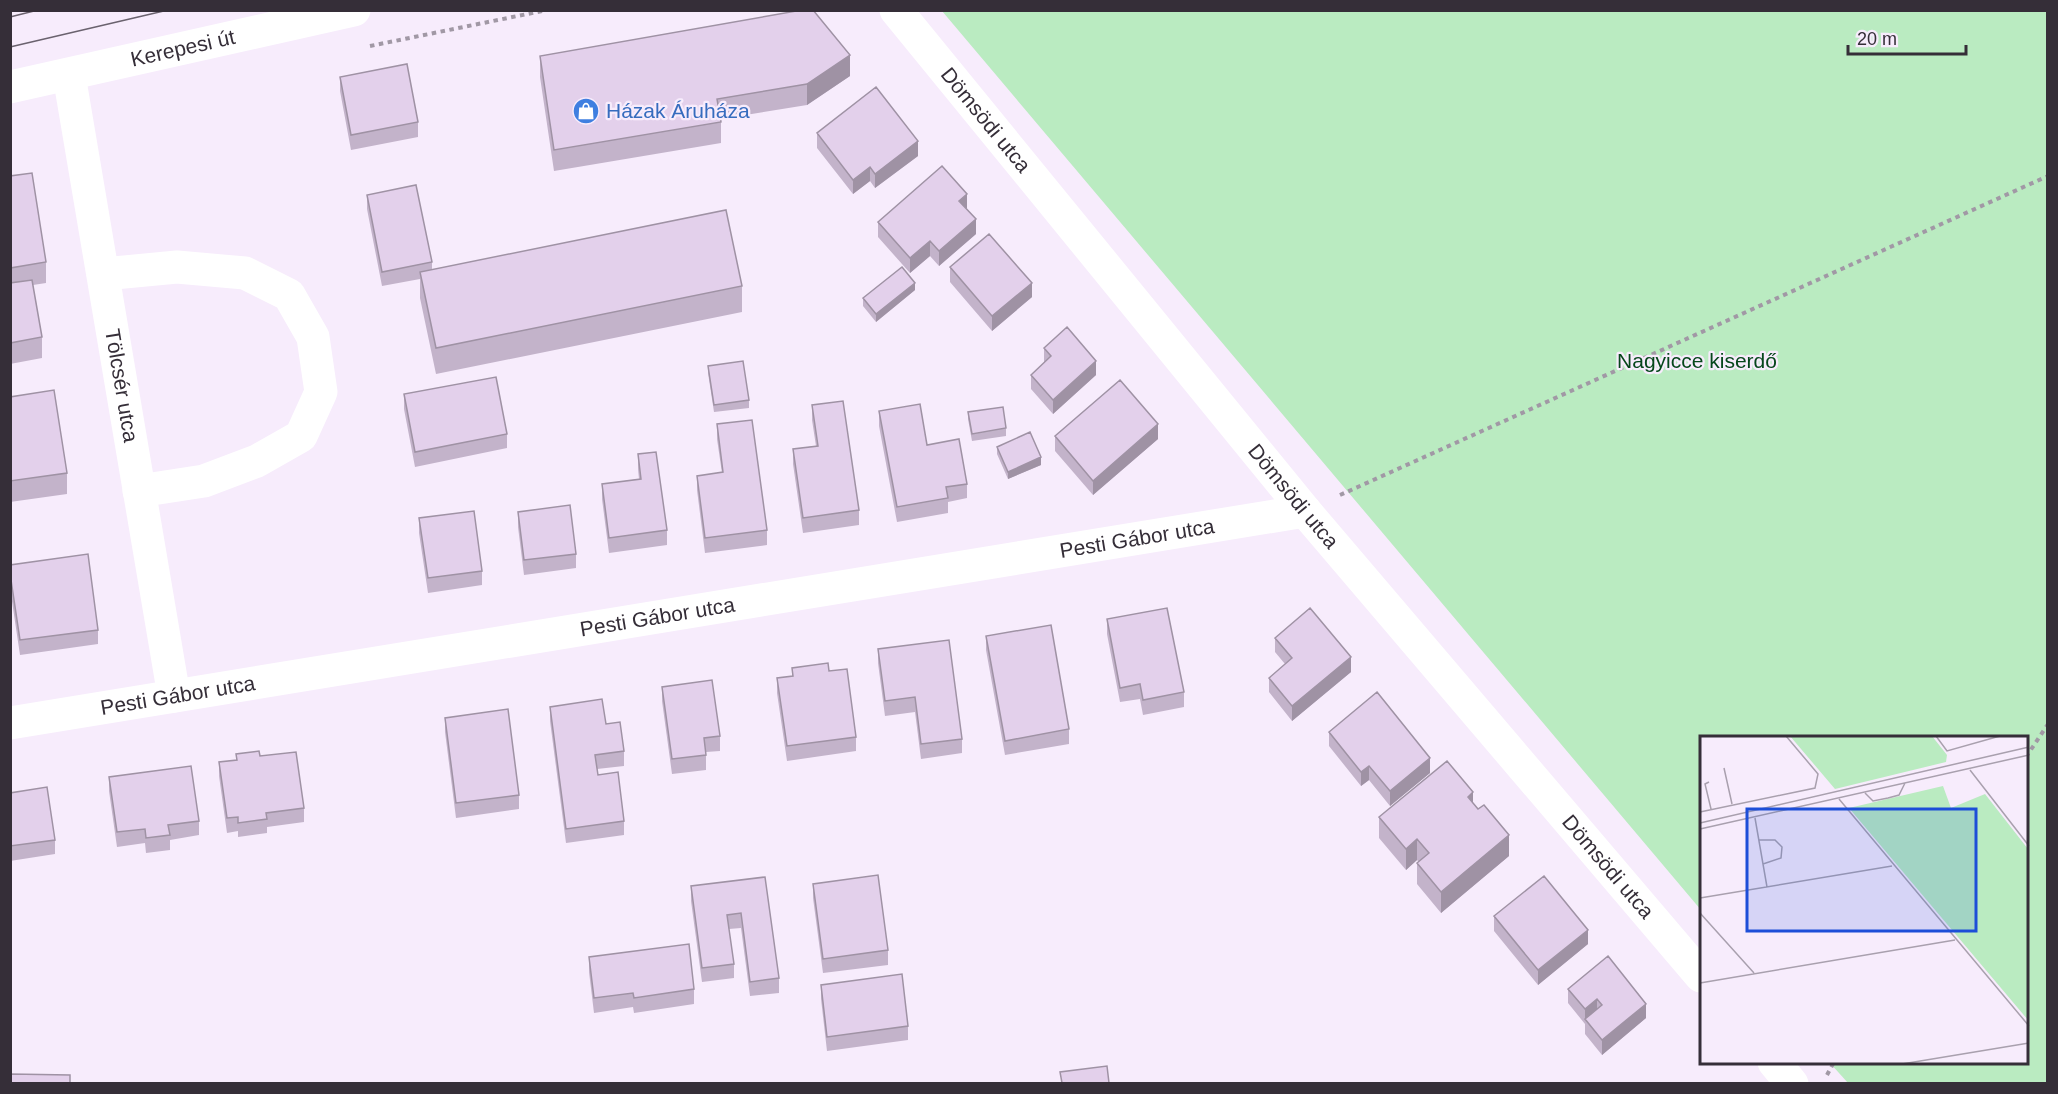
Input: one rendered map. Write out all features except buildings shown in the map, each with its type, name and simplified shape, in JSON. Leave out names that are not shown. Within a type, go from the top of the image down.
[{"type":"street","name":"Kerepesi út","points":[[10,87],[354,10]]},
{"type":"street","name":"Dömsödi utca","points":[[896,10],[1305,511],[1700,975]]},
{"type":"street","name":"Tölcsér utca","points":[[69,75],[174,696]]},
{"type":"street","points":[[103,274],[177,267],[245,273],[290,295],[314,337],[321,392],[302,436],[257,461],[204,481],[139,491]]},
{"type":"street","name":"Pesti Gábor utca","points":[[10,723],[1305,511]]},
{"type":"street","points":[[1776,1064],[1792,1083]]},
{"type":"path","points":[[1305,511],[2048,176]]},
{"type":"path","points":[[2028,754],[2048,724]]},
{"type":"green space","name":"Nagyicce kiserdő","points":[[942,11],[2047,11],[2047,1083],[1848,1083],[1831,1064],[2028,1064],[2028,736],[1700,736],[1700,909]]},
{"type":"tram line","points":[[10,17],[38,10]]},
{"type":"tram line","points":[[10,47],[168,10]]},
{"type":"place","name":"Házak Áruháza","points":[[586,111]]}]
